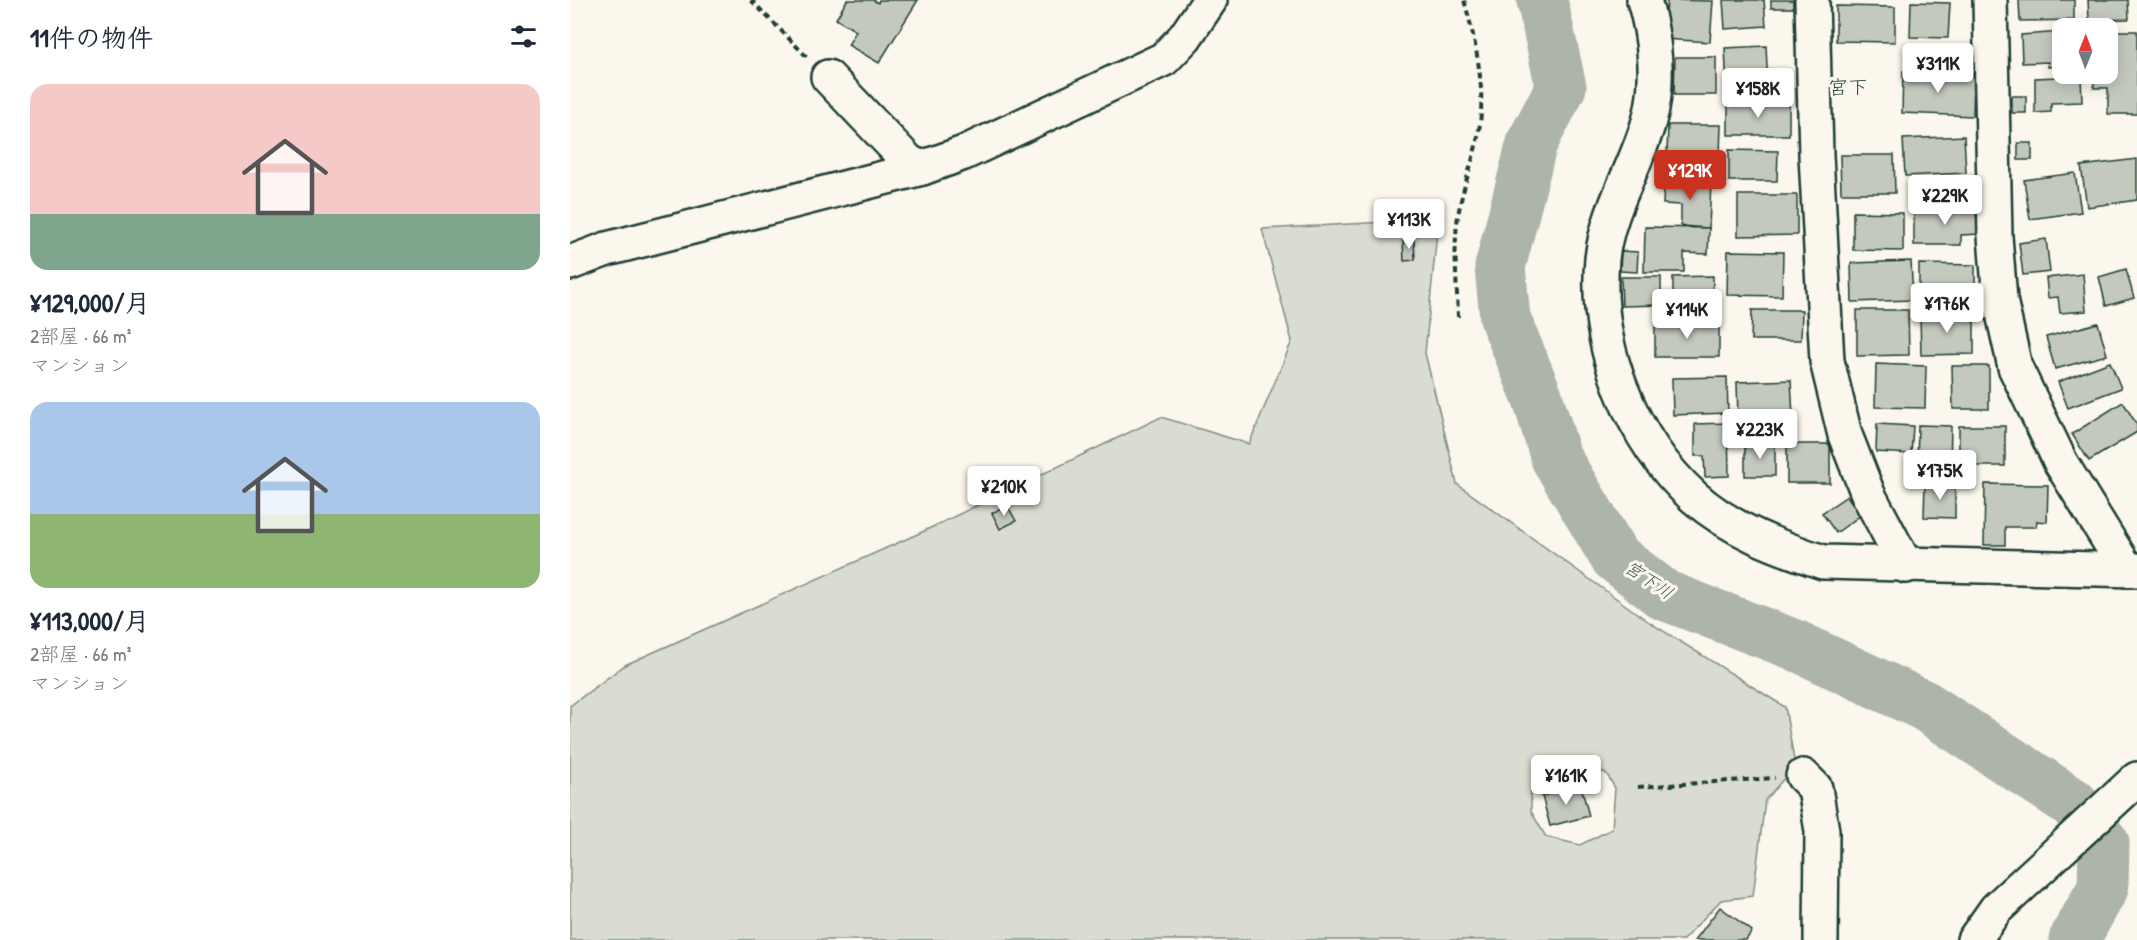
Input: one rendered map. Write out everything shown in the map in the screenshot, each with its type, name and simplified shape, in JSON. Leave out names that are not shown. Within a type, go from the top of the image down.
[{"type":"street","points":[[570,263],[607,249],[922,168],[964,153],[1164,58],[1185,37],[1210,0]]},
{"type":"street","points":[[1644,0],[1653,30],[1654,84],[1650,120],[1614,209],[1602,259],[1603,320],[1615,375],[1637,425],[1664,464],[1695,497],[1735,526],[1776,547],[1823,562],[1906,566],[2132,570]]},
{"type":"street","points":[[1812,0],[1816,154],[1827,361],[1845,435],[1868,494],[1906,566]]},
{"type":"street","points":[[1990,0],[1996,248],[2000,300],[2015,367],[2061,463],[2132,570]]},
{"type":"street","points":[[828,77],[909,162],[922,168]]},
{"type":"street","points":[[1803,776],[1815,788],[1822,831],[1821,940]]},
{"type":"street","points":[[1974,940],[1996,909],[2041,865],[2134,782]]},
{"type":"path","points":[[751,0],[828,77]]},
{"type":"path","points":[[1458,317],[1456,239],[1458,214],[1479,134],[1480,99],[1479,65],[1464,0]]},
{"type":"path","points":[[1638,787],[1803,776]]},
{"type":"shaded area","points":[[1440,202],[1425,353],[1457,484],[1652,624],[1785,707],[1795,766],[1765,800],[1753,896],[1721,900],[1683,940],[570,940],[570,706],[625,665],[922,532],[1161,417],[1249,444],[1292,341],[1262,229],[1385,222]],"holes":[[[1584,766],[1606,773],[1615,788],[1612,829],[1580,845],[1546,837],[1531,811],[1531,787],[1557,771]]]},
{"type":"building","points":[[847,0],[873,0],[878,3],[879,0],[918,0],[879,63],[848,45],[856,31],[836,19]]},
{"type":"building","points":[[1667,0],[1713,1],[1710,42],[1664,39]]},
{"type":"building","points":[[1723,0],[1764,0],[1766,26],[1725,29]]},
{"type":"building","points":[[1771,0],[1793,0],[1793,8],[1771,8]]},
{"type":"building","points":[[2019,0],[2074,0],[2074,18],[2020,21]]},
{"type":"building","points":[[2088,0],[2128,0],[2129,19],[2089,18]]},
{"type":"building","points":[[1911,2],[1950,3],[1948,38],[1910,37]]},
{"type":"building","points":[[1836,6],[1895,7],[1895,42],[1836,41]]},
{"type":"building","points":[[2118,31],[2137,31],[2137,114],[2108,114],[2108,88],[2094,88],[2094,84],[2118,84]]},
{"type":"building","points":[[2052,33],[2052,67],[2048,67],[2048,62],[2022,63],[2021,35]]},
{"type":"building","points":[[1766,46],[1768,87],[1727,89],[1725,48]]},
{"type":"building","points":[[1675,57],[1716,57],[1716,95],[1674,95]]},
{"type":"building","points":[[1903,71],[1974,74],[1973,116],[1902,113]]},
{"type":"building","points":[[2052,77],[2052,84],[2081,84],[2082,102],[2051,103],[2051,112],[2035,113],[2035,78]]},
{"type":"building","points":[[2012,96],[2026,96],[2026,113],[2012,113]]},
{"type":"building","points":[[1728,103],[1789,103],[1789,135],[1728,135]]},
{"type":"building","points":[[1668,125],[1721,125],[1720,155],[1667,154]]},
{"type":"building","points":[[1964,136],[1966,173],[1905,176],[1903,139]]},
{"type":"building","points":[[2018,143],[2032,143],[2032,160],[2018,160]]},
{"type":"building","points":[[1729,150],[1778,151],[1777,181],[1729,181]]},
{"type":"building","points":[[1840,155],[1894,155],[1895,193],[1841,193]]},
{"type":"building","points":[[2137,159],[2137,200],[2087,207],[2081,166]]},
{"type":"building","points":[[2075,173],[2081,212],[2030,219],[2024,180]]},
{"type":"building","points":[[1664,181],[1711,182],[1709,228],[1681,226],[1681,205],[1663,204]]},
{"type":"building","points":[[1738,195],[1797,195],[1797,235],[1738,236]]},
{"type":"building","points":[[1914,209],[1980,209],[1980,234],[1961,235],[1961,245],[1914,245]]},
{"type":"building","points":[[1853,212],[1903,213],[1903,251],[1853,250]]},
{"type":"building","points":[[1645,227],[1709,228],[1708,254],[1684,253],[1684,272],[1644,272]]},
{"type":"building","points":[[2046,239],[2050,272],[2023,275],[2019,243]]},
{"type":"building","points":[[1403,240],[1414,240],[1415,260],[1404,261]]},
{"type":"building","points":[[1621,251],[1638,252],[1637,272],[1620,271]]},
{"type":"building","points":[[1728,251],[1783,252],[1782,296],[1727,295]]},
{"type":"building","points":[[1911,261],[1913,300],[1852,302],[1851,263]]},
{"type":"building","points":[[1919,264],[1975,265],[1975,287],[1966,287],[1965,306],[1919,305]]},
{"type":"building","points":[[2126,269],[2134,298],[2106,306],[2099,277]]},
{"type":"building","points":[[2083,274],[2086,311],[2060,313],[2058,297],[2048,298],[2046,278]]},
{"type":"building","points":[[1713,276],[1713,306],[1673,307],[1673,277]]},
{"type":"building","points":[[1621,277],[1661,277],[1661,305],[1622,306]]},
{"type":"building","points":[[1752,310],[1802,310],[1801,340],[1751,340]]},
{"type":"building","points":[[1857,310],[1908,310],[1909,355],[1857,356]]},
{"type":"building","points":[[1974,314],[1974,354],[1921,355],[1920,315]]},
{"type":"building","points":[[1655,323],[1719,323],[1719,357],[1655,357]]},
{"type":"building","points":[[2098,323],[2107,355],[2055,369],[2046,337]]},
{"type":"building","points":[[2110,362],[2121,388],[2068,408],[2058,382]]},
{"type":"building","points":[[1876,364],[1926,366],[1925,408],[1875,407]]},
{"type":"building","points":[[1952,366],[1989,366],[1989,409],[1953,409]]},
{"type":"building","points":[[1727,377],[1728,413],[1673,415],[1672,378]]},
{"type":"building","points":[[1791,380],[1793,417],[1738,419],[1737,382]]},
{"type":"building","points":[[2123,402],[2137,425],[2137,432],[2089,461],[2072,434]]},
{"type":"building","points":[[1728,423],[1729,476],[1705,477],[1704,456],[1695,456],[1695,424]]},
{"type":"building","points":[[1877,424],[1913,426],[1911,454],[1876,452]]},
{"type":"building","points":[[1918,425],[1951,426],[1950,468],[1917,467]]},
{"type":"building","points":[[1959,426],[2005,426],[2005,466],[1959,466]]},
{"type":"building","points":[[1745,444],[1775,444],[1775,476],[1745,476]]},
{"type":"building","points":[[1787,444],[1830,444],[1830,483],[1787,483]]},
{"type":"building","points":[[1925,483],[1955,484],[1955,518],[1924,517]]},
{"type":"building","points":[[1985,484],[2048,485],[2047,522],[2037,521],[2036,527],[2005,527],[2005,545],[1984,545]]},
{"type":"building","points":[[1847,496],[1861,515],[1836,533],[1822,513]]},
{"type":"building","points":[[1007,505],[1016,521],[1000,529],[992,513]]},
{"type":"building","points":[[1581,786],[1589,816],[1550,826],[1542,796]]},
{"type":"building","points":[[1720,907],[1752,931],[1746,940],[1695,940]]},
{"type":"waterway","name":"宮下川","points":[[1542,0],[1561,87],[1532,143],[1500,267],[1505,318],[1537,396],[1556,458],[1615,557],[1664,595],[1795,645],[1925,706],[2073,803],[2104,843],[2103,888],[2074,940]]},
{"type":"district","name":"宮下","points":[[1848,87]]}]
